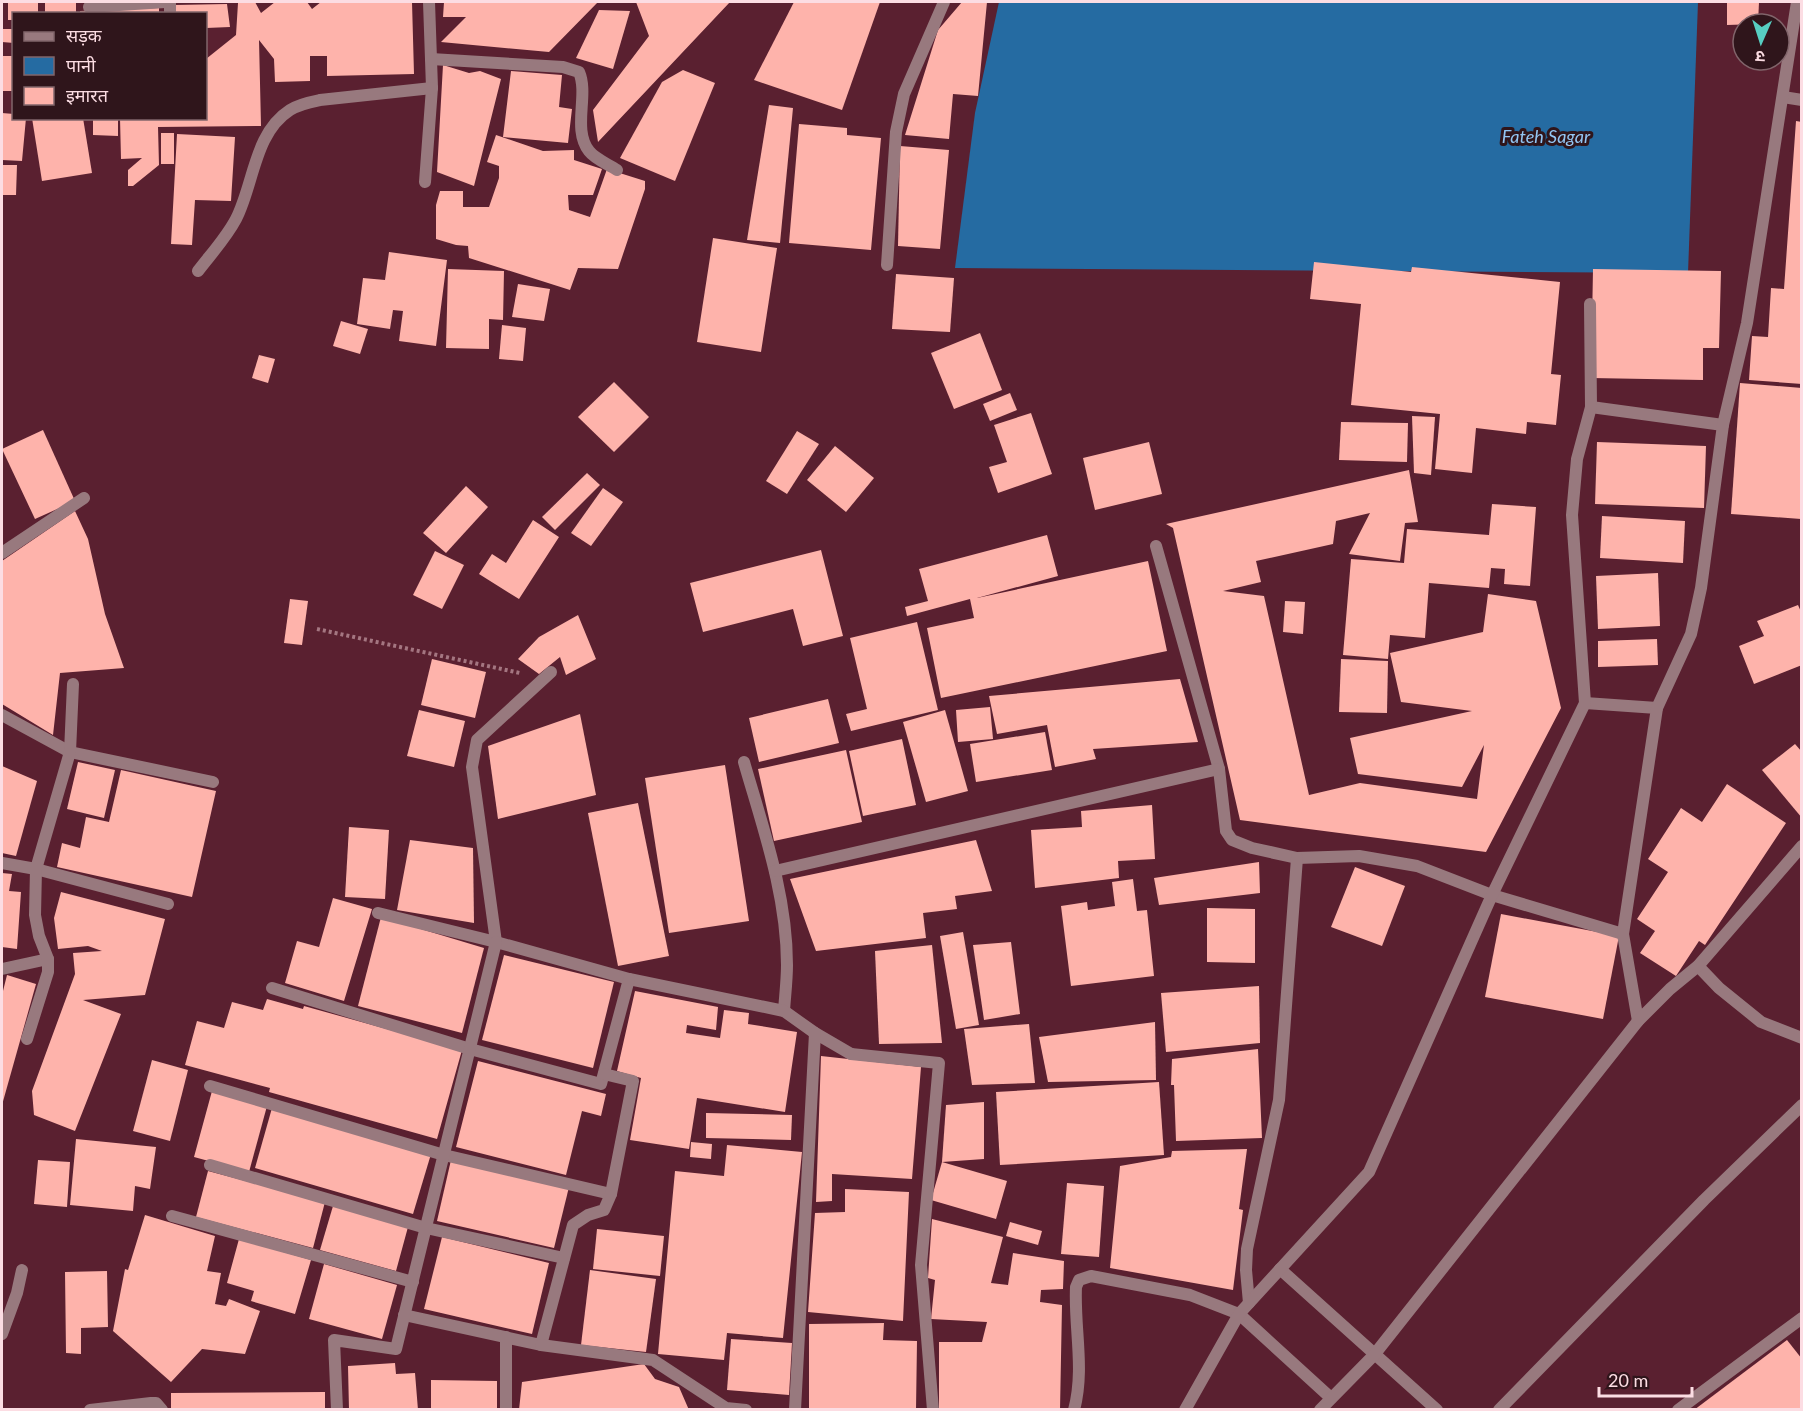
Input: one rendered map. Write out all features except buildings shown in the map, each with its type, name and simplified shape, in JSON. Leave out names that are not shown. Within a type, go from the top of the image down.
[{"type":"street","points":[[89,7],[167,2]]},
{"type":"street","points":[[425,182],[432,88],[429,2]]},
{"type":"street","points":[[887,265],[896,132],[904,94],[944,2]]},
{"type":"street","points":[[1638,1021],[1623,934],[1657,708],[1691,634],[1701,588],[1723,425],[1747,322],[1797,2]]},
{"type":"street","points":[[431,59],[563,67],[579,72],[582,81],[583,135],[586,145],[590,153],[617,170]]},
{"type":"street","points":[[198,271],[227,235],[242,206],[261,145],[274,125],[289,110],[320,100],[432,88]]},
{"type":"street","points":[[1783,97],[1802,100]]},
{"type":"street","points":[[1185,1410],[1239,1314],[1369,1173],[1492,895],[1585,703],[1572,514],[1577,459],[1591,407],[1590,304]]},
{"type":"street","points":[[1591,407],[1723,425]]},
{"type":"street","points":[[2,554],[84,498]]},
{"type":"street","points":[[1156,546],[1219,769],[1226,831],[1232,840],[1252,848],[1297,858],[1359,856],[1417,866],[1492,895],[1623,934]]},
{"type":"street","points":[[337,1410],[334,1340],[396,1349],[496,942],[474,784],[473,756],[477,741],[548,675]]},
{"type":"street","points":[[27,1039],[46,980],[48,959],[39,936],[35,915],[36,869],[70,752],[73,684]]},
{"type":"street","points":[[1585,703],[1657,708]]},
{"type":"street","points":[[2,715],[70,752],[213,782]]},
{"type":"street","points":[[744,762],[781,899],[787,965],[784,1011]]},
{"type":"street","points":[[775,871],[1219,769]]},
{"type":"street","points":[[1320,1410],[1374,1355],[1638,1021],[1670,989],[1698,966],[1802,846]]},
{"type":"street","points":[[1249,1303],[1247,1249],[1279,1100],[1297,858]]},
{"type":"street","points":[[2,863],[36,869],[168,904]]},
{"type":"street","points":[[378,913],[496,942],[628,979],[784,1011],[851,1054],[939,1063],[921,1266],[933,1410]]},
{"type":"street","points":[[2,969],[48,959]]},
{"type":"street","points":[[1698,966],[1761,1023],[1802,1038]]},
{"type":"street","points":[[272,988],[470,1049],[602,1084],[628,979]]},
{"type":"street","points":[[795,1410],[815,1033]]},
{"type":"street","points":[[542,1345],[573,1225],[588,1215],[604,1210],[611,1194],[633,1081],[604,1074]]},
{"type":"street","points":[[210,1086],[444,1155],[611,1194]]},
{"type":"street","points":[[1499,1410],[1704,1200],[1802,1105]]},
{"type":"street","points":[[210,1165],[426,1228],[564,1258]]},
{"type":"street","points":[[172,1216],[412,1282]]},
{"type":"street","points":[[1280,1269],[1437,1410]]},
{"type":"street","points":[[2,1334],[5,1317],[22,1270]]},
{"type":"street","points":[[1074,1410],[1080,1373],[1076,1287],[1078,1280],[1083,1277],[1099,1277],[1190,1295],[1239,1314],[1331,1398]]},
{"type":"street","points":[[404,1315],[542,1345],[653,1360],[726,1408],[746,1410]]},
{"type":"street","points":[[1678,1410],[1802,1318]]},
{"type":"street","points":[[506,1337],[506,1410]]},
{"type":"street","points":[[90,1410],[156,1403],[162,1410]]},
{"type":"path","points":[[317,629],[548,675]]},
{"type":"water","name":"Fateh Sagar","points":[[999,2],[1698,2],[1688,273],[955,268],[975,113]]}]
